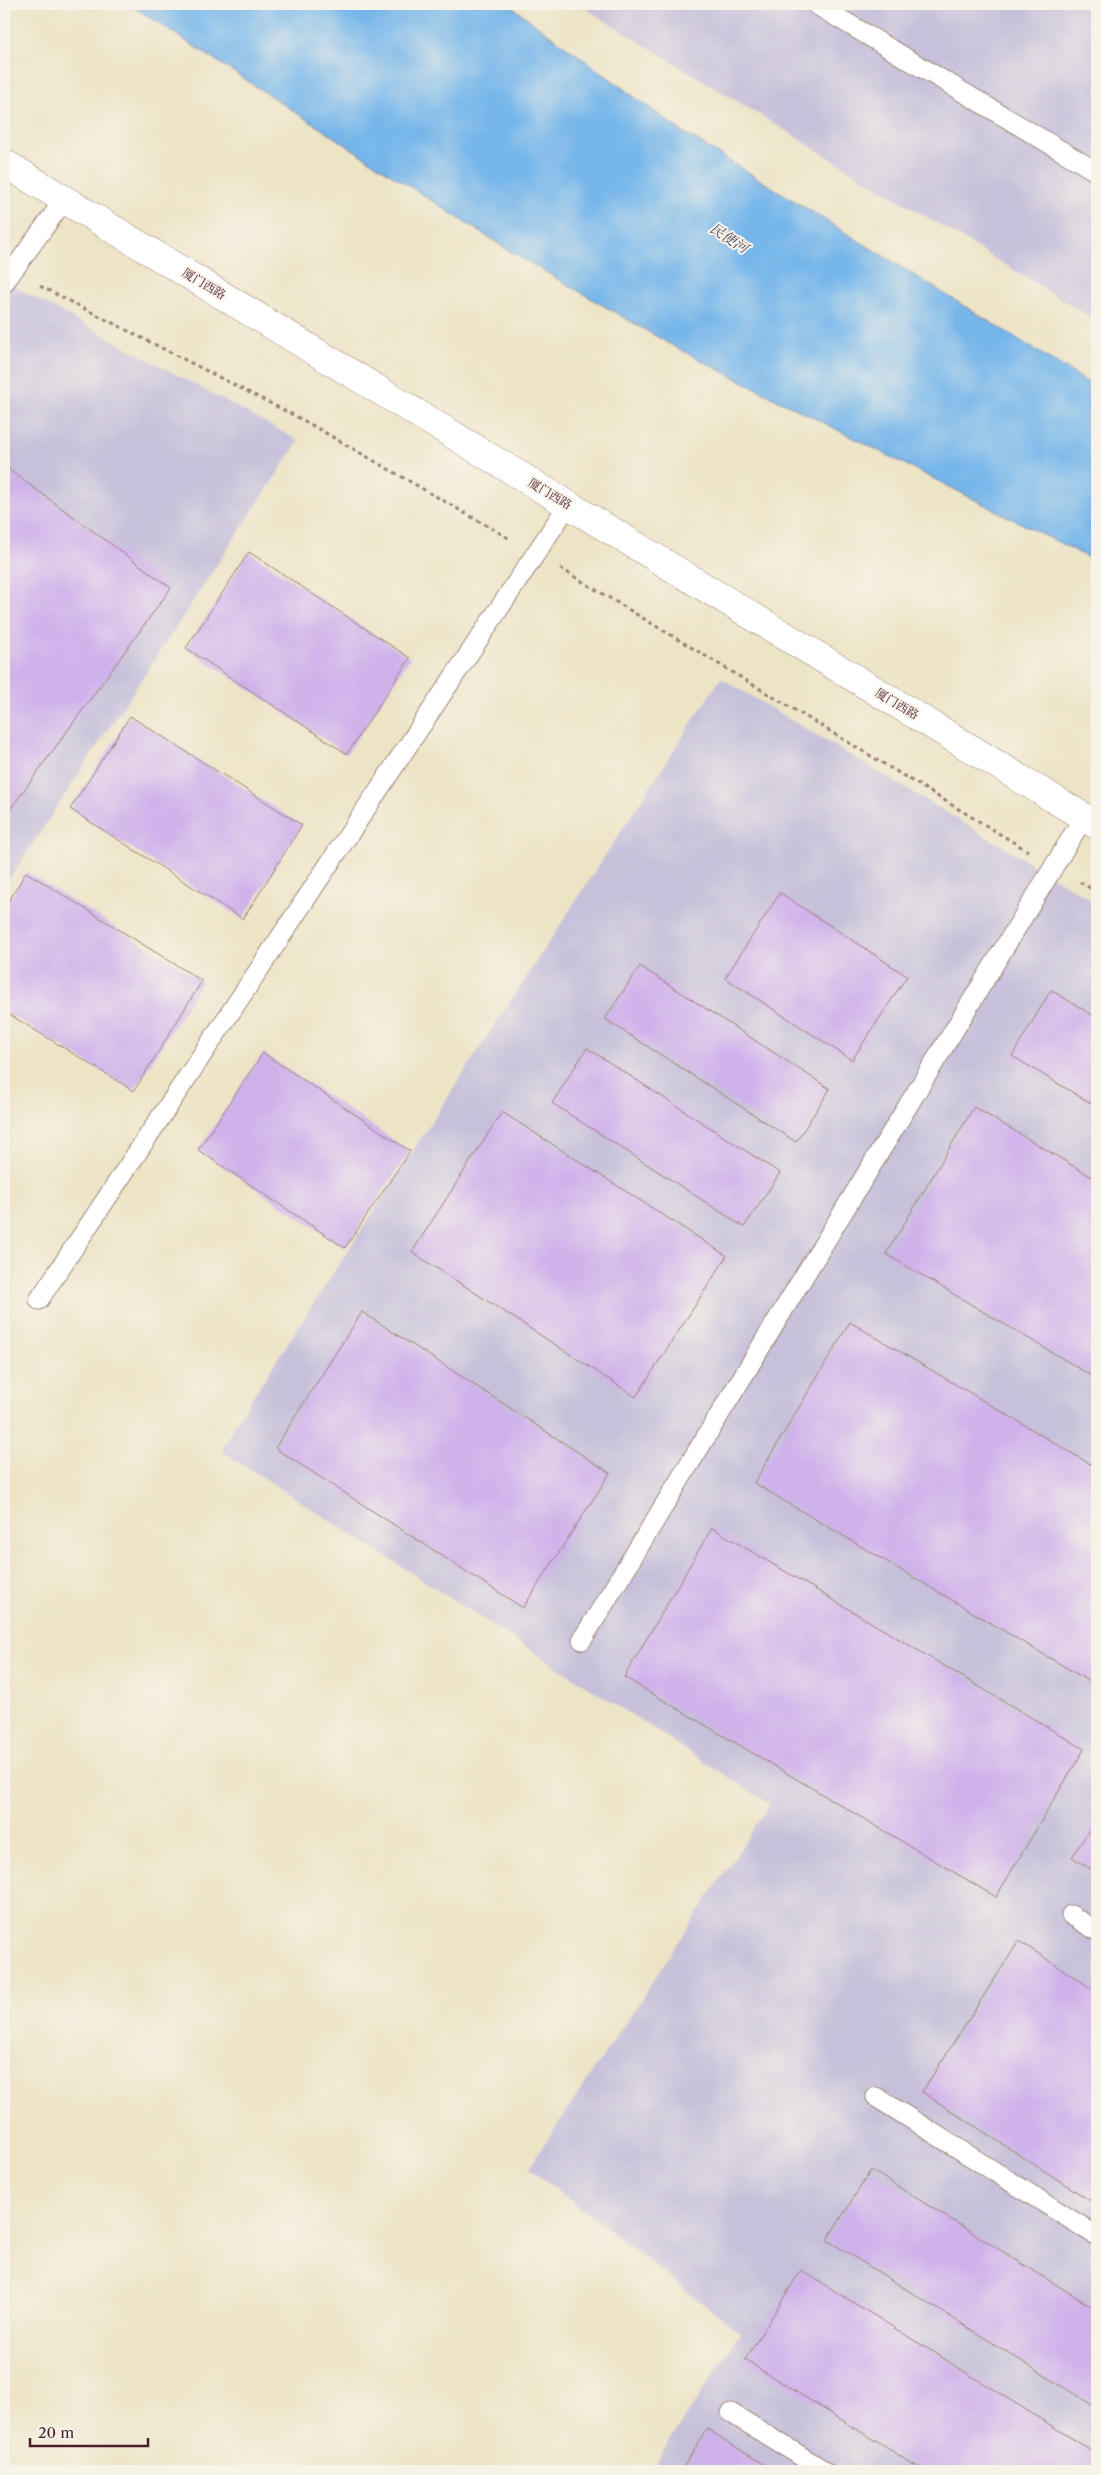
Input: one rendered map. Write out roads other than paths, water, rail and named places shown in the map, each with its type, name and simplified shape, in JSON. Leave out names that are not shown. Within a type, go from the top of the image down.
[{"type":"street","name":"厦门西路","points":[[4,163],[1090,821]]},
{"type":"lane","points":[[815,4],[1097,172]]},
{"type":"lane","points":[[4,283],[64,200]]},
{"type":"lane","points":[[38,1300],[568,505]]},
{"type":"lane","points":[[582,1640],[1090,821]]},
{"type":"lane","points":[[1071,1915],[1097,1931]]},
{"type":"lane","points":[[876,2098],[1097,2236]]},
{"type":"lane","points":[[731,2413],[825,2471]]},
{"type":"water","name":"民便河","points":[[129,4],[508,4],[681,131],[1097,388],[1097,562],[673,346],[508,250]]}]
